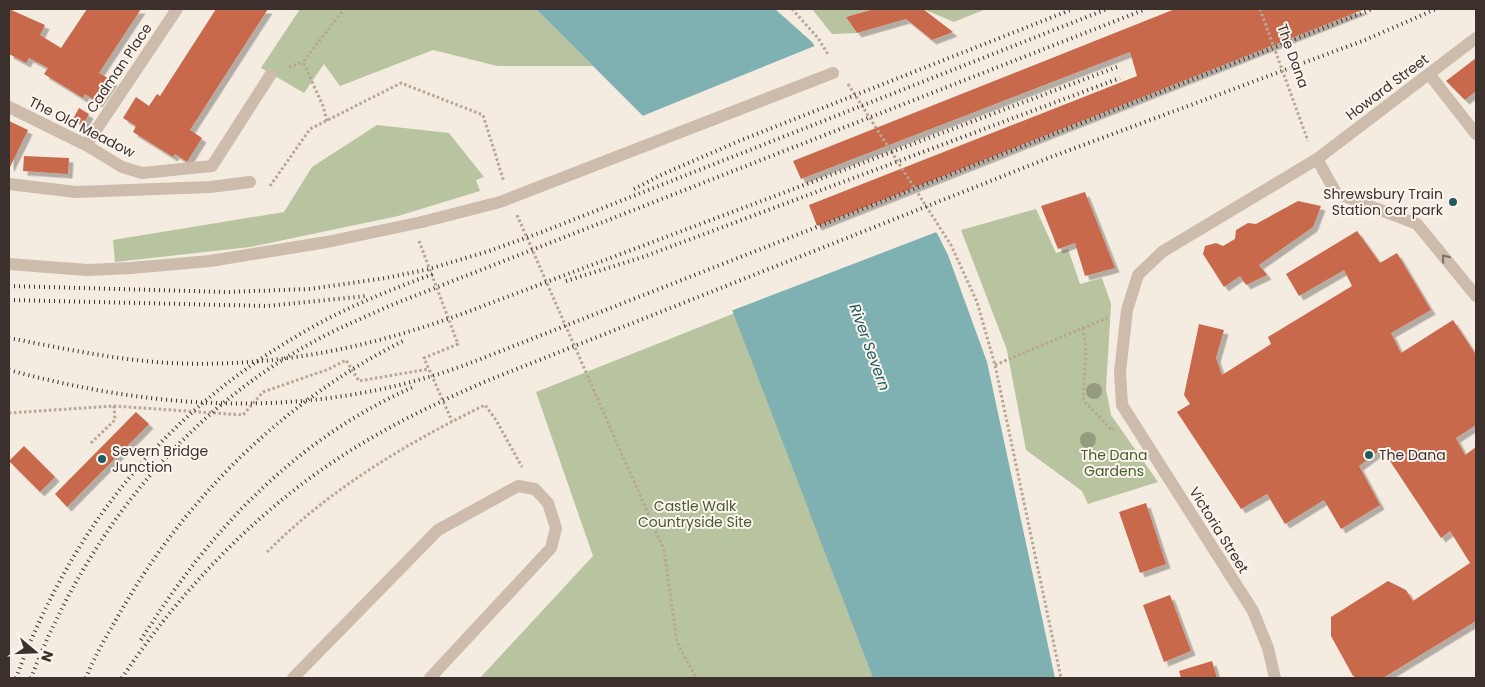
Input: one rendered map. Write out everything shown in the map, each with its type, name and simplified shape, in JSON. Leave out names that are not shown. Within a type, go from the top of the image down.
[{"type":"street","name":"Cadman Place","points":[[86,145],[177,9]]},
{"type":"street","name":"Howard Street","points":[[1317,159],[1476,38]]},
{"type":"street","points":[[9,264],[87,270],[210,261],[327,242],[398,228],[500,202],[837,71]]},
{"type":"street","name":"The Old Meadow","points":[[9,107],[86,145],[122,167],[142,173],[212,166],[270,74]]},
{"type":"street","points":[[1429,74],[1476,134]]},
{"type":"street","points":[[1317,159],[1336,193],[1417,224],[1476,296]]},
{"type":"street","name":"Victoria Street","points":[[1275,678],[1268,648],[1253,611],[1122,405],[1120,372],[1127,310],[1138,275],[1162,252],[1317,159]]},
{"type":"street","points":[[9,184],[76,192],[210,187],[250,182]]},
{"type":"street","points":[[293,678],[438,530],[518,486],[534,489],[548,503],[556,528],[551,548],[430,678]]},
{"type":"path","points":[[327,121],[323,106],[302,62],[344,9]]},
{"type":"path","points":[[792,9],[818,38],[837,71],[951,245],[977,302],[995,365],[1061,678]]},
{"type":"path","name":"The Dana","points":[[1260,9],[1308,141]]},
{"type":"path","points":[[250,182],[268,189],[310,129],[401,83],[483,116],[506,189]]},
{"type":"path","points":[[514,207],[664,550],[677,642],[696,678]]},
{"type":"path","points":[[398,228],[401,246],[419,240],[459,343],[424,358],[452,422]]},
{"type":"path","points":[[995,365],[1112,316]]},
{"type":"path","points":[[1083,328],[1086,351],[1083,400],[1102,422],[1112,430]]},
{"type":"path","points":[[9,412],[114,406],[243,415],[263,392],[329,369],[346,360],[359,381],[429,369]]},
{"type":"path","points":[[267,552],[290,529],[348,483],[381,461],[486,405],[522,468],[518,486]]},
{"type":"path","points":[[91,443],[115,420],[114,406]]},
{"type":"green space","points":[[300,9],[536,9],[593,66],[497,66],[433,50],[340,86],[324,64],[304,93],[261,68]]},
{"type":"green space","points":[[812,9],[874,9],[846,17],[857,33],[832,34]]},
{"type":"green space","points":[[923,9],[986,9],[954,22]]},
{"type":"green space","points":[[377,125],[449,133],[484,177],[476,180],[480,191],[398,216],[250,247],[115,262],[113,240],[284,212],[312,167]]},
{"type":"green space","name":"The Dana Gardens","points":[[1036,209],[1056,253],[1068,249],[1080,284],[1102,278],[1111,304],[1106,389],[1111,415],[1158,482],[1088,504],[1082,491],[1026,450],[1007,350],[961,230]]},
{"type":"green space","name":"Castle Walk Countryside Site","points":[[735,313],[873,678],[480,678],[593,556],[536,392]]},
{"type":"water","name":"River Severn","points":[[536,9],[775,9],[812,42],[938,235],[948,255],[987,362],[1055,678],[873,678],[667,140]]},
{"type":"pier","points":[[817,45],[939,231],[731,311],[665,142],[640,117]]},
{"type":"building","points":[[9,9],[45,25],[40,35],[61,48],[87,9],[141,9],[99,73],[113,81],[98,103],[85,94],[83,98],[44,74],[48,68],[29,58],[26,63],[9,54]]},
{"type":"building","points":[[216,9],[268,9],[190,130],[202,138],[187,162],[175,154],[173,157],[133,132],[136,126],[123,118],[136,97],[149,106],[157,94],[160,96]]},
{"type":"building","points":[[874,9],[923,9],[953,32],[932,40],[906,19],[857,33],[846,17]]},
{"type":"building","points":[[1175,9],[1365,9],[817,226],[809,205],[1137,76],[1130,52],[801,179],[793,161]]},
{"type":"building","points":[[1476,58],[1476,91],[1465,100],[1446,81]]},
{"type":"building","points":[[79,108],[89,114],[83,125],[73,119]]},
{"type":"building","points":[[9,121],[28,130],[10,167],[9,166]]},
{"type":"building","points":[[24,156],[69,158],[68,174],[23,171]]},
{"type":"building","points":[[1085,192],[1115,268],[1085,276],[1075,243],[1058,249],[1041,206]]},
{"type":"building","points":[[1298,201],[1321,206],[1313,227],[1259,265],[1267,275],[1246,285],[1240,276],[1224,287],[1203,254],[1205,246],[1216,243],[1223,246],[1235,239],[1236,230],[1248,223],[1256,224]]},
{"type":"building","points":[[1357,231],[1380,263],[1397,253],[1431,310],[1391,333],[1401,353],[1453,320],[1476,355],[1476,425],[1456,438],[1465,455],[1476,447],[1476,621],[1383,678],[1358,678],[1353,676],[1331,636],[1331,617],[1388,581],[1406,590],[1413,601],[1470,563],[1450,531],[1441,538],[1382,449],[1359,466],[1380,505],[1341,529],[1324,500],[1285,524],[1267,494],[1241,509],[1177,412],[1190,404],[1184,395],[1199,324],[1224,330],[1216,358],[1222,375],[1271,344],[1268,337],[1352,286],[1344,270],[1299,296],[1286,274]]},
{"type":"building","name":"Severn Bridge Junction","points":[[136,412],[149,424],[67,507],[55,494]]},
{"type":"building","points":[[24,446],[55,477],[40,492],[9,461]]},
{"type":"building","points":[[1146,503],[1166,564],[1140,573],[1119,512]]},
{"type":"building","points":[[1170,595],[1191,651],[1164,662],[1143,605]]},
{"type":"building","points":[[1212,661],[1217,678],[1181,678],[1179,671]]},
{"type":"railway","points":[[634,189],[663,174],[739,141],[1073,9]]},
{"type":"railway","points":[[9,286],[227,292],[310,289],[386,278],[429,269],[489,251],[542,232],[1107,9]]},
{"type":"railway","points":[[31,678],[53,626],[79,577],[108,530],[141,486],[178,445],[219,407],[263,373],[311,343],[389,306],[1146,9]]},
{"type":"railway","points":[[9,370],[125,395],[183,401],[242,404],[300,401],[358,394],[416,381],[473,362],[1372,9]]},
{"type":"railway","points":[[122,678],[144,646],[194,584],[251,527],[312,476],[362,443],[416,414],[489,380],[1051,157],[1365,40],[1436,9]]},
{"type":"railway","points":[[9,338],[109,356],[170,363],[209,364],[284,359],[358,345],[431,325],[467,312],[1117,67]]},
{"type":"railway","points":[[566,281],[643,257],[1120,78]]},
{"type":"railway","points":[[16,678],[40,619],[69,564],[102,514],[139,467],[180,424],[226,384],[276,349],[331,317],[436,273]]},
{"type":"railway","points":[[9,300],[267,306],[366,296]]},
{"type":"railway","points":[[86,678],[104,640],[143,575],[173,533],[205,494],[240,457],[278,423],[318,392],[361,364],[405,340]]},
{"type":"railway","points":[[141,640],[195,562],[258,492],[330,434],[370,409],[413,387]]},
{"type":"place","name":"Shrewsbury Train Station car park","points":[[1453,202]]},
{"type":"place","name":"The Dana","points":[[1369,455]]},
{"type":"place","name":"Severn Bridge Junction","points":[[102,459]]}]
